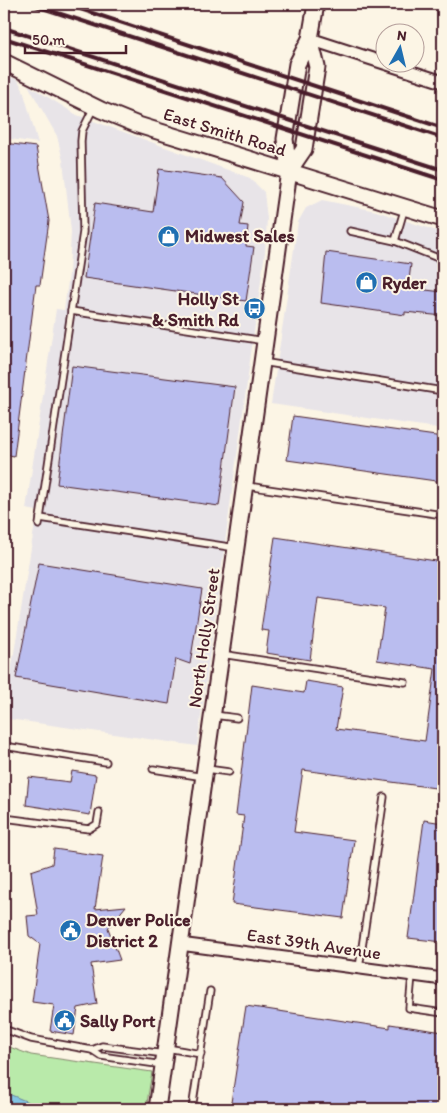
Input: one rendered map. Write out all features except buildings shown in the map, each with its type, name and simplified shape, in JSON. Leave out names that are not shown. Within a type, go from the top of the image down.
[{"type":"street","name":"North Holly Street","points":[[157,1109],[289,171],[304,149],[317,67],[310,39],[316,4]]},
{"type":"street","points":[[310,39],[443,82]]},
{"type":"street","name":"East Smith Road","points":[[6,65],[94,107],[158,132],[443,219]]},
{"type":"street","name":"East 39th Avenue","points":[[180,944],[443,979]]},
{"type":"lane","points":[[39,525],[82,232],[80,141],[82,131],[94,107]]},
{"type":"lane","points":[[395,241],[405,207]]},
{"type":"lane","points":[[350,231],[395,241],[443,260]]},
{"type":"lane","points":[[71,311],[265,341]]},
{"type":"lane","points":[[262,362],[443,391]]},
{"type":"lane","points":[[245,486],[443,515]]},
{"type":"lane","points":[[40,518],[236,548]]},
{"type":"lane","points":[[221,654],[405,682]]},
{"type":"lane","points":[[212,714],[237,718]]},
{"type":"lane","points":[[4,746],[106,762]]},
{"type":"lane","points":[[153,769],[229,772]]},
{"type":"lane","points":[[359,968],[384,797]]},
{"type":"lane","points":[[4,818],[89,829],[97,824],[99,812]]},
{"type":"lane","points":[[412,975],[409,1008],[443,1013]]},
{"type":"lane","points":[[192,1109],[210,991]]},
{"type":"lane","points":[[4,1029],[31,1040],[92,1050],[101,1056],[200,1054]]},
{"type":"lane","points":[[92,1050],[102,1046],[164,1056]]},
{"type":"shaded area","points":[[4,74],[18,80],[23,90],[38,143],[4,138]]},
{"type":"shaded area","points":[[28,85],[77,115],[250,178],[264,192],[267,219],[265,252],[197,746],[9,719],[8,690],[37,511],[26,509],[56,309],[64,310],[69,275],[71,231],[63,161],[57,136]]},
{"type":"shaded area","points":[[322,200],[376,211],[443,233],[443,429],[271,404],[298,222],[306,208]]},
{"type":"green space","points":[[4,1045],[31,1055],[152,1072],[146,1109],[4,1109]]},
{"type":"water","points":[[4,1092],[45,1109],[4,1109]]},
{"type":"railway","points":[[30,4],[443,138]]},
{"type":"railway","points":[[65,4],[443,128]]},
{"type":"railway","points":[[4,28],[443,170]]},
{"type":"railway","points":[[4,38],[443,180]]},
{"type":"place","name":"Midwest Sales","points":[[169,236]]},
{"type":"place","name":"Ryder","points":[[366,283]]},
{"type":"place","name":"Holly St & Smith Rd","points":[[255,309]]},
{"type":"place","name":"Denver Police District 2","points":[[70,930]]},
{"type":"place","name":"Sally Port","points":[[64,1021]]}]
